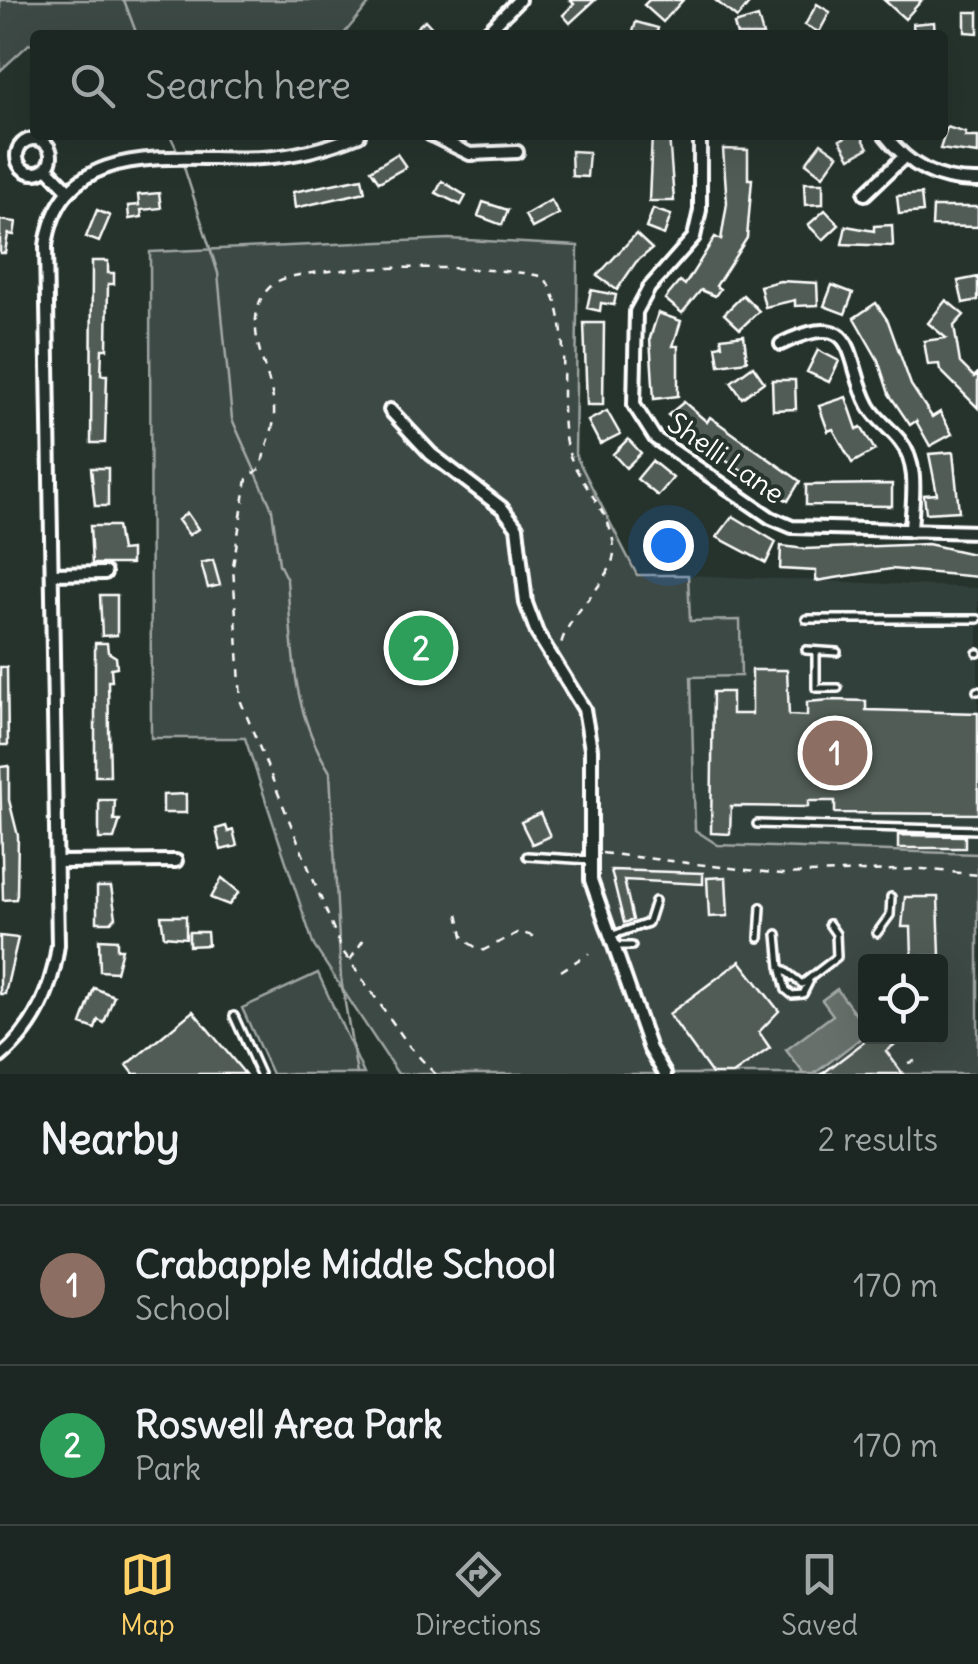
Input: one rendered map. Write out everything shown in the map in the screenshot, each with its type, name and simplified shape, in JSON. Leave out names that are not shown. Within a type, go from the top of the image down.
[{"type":"street","points":[[489,30],[518,0]]},
{"type":"street","points":[[0,1057],[25,1032],[50,988],[58,946],[46,246],[52,217],[69,191],[93,171],[123,161],[289,155],[342,140]]},
{"type":"street","points":[[441,140],[470,154],[516,152]]},
{"type":"street","name":"Shelli Lane","points":[[700,140],[700,210],[694,237],[678,260],[649,288],[636,312],[632,393],[637,415],[655,438],[781,524],[804,529],[978,532]]},
{"type":"street","points":[[889,140],[903,158],[927,172],[978,181]]},
{"type":"street","points":[[865,194],[903,158]]},
{"type":"street","points":[[47,168],[69,191]]},
{"type":"street","points":[[781,344],[812,329],[828,332],[853,353],[869,406],[911,458],[912,531]]},
{"type":"street","points":[[390,410],[431,454],[502,508],[516,527],[526,604],[537,633],[584,709],[591,749],[591,880],[650,1049],[665,1074]]},
{"type":"street","points":[[52,574],[105,573]]},
{"type":"street","points":[[58,862],[176,861]]},
{"type":"lane","points":[[806,619],[978,619]]},
{"type":"lane","points":[[806,650],[837,652]]},
{"type":"lane","points":[[816,651],[816,688],[838,688]]},
{"type":"lane","points":[[757,824],[978,830]]},
{"type":"lane","points":[[526,856],[590,860]]},
{"type":"lane","points":[[878,933],[890,915],[890,897]]},
{"type":"lane","points":[[615,941],[648,922],[655,901]]},
{"type":"lane","points":[[760,907],[760,938]]},
{"type":"lane","points":[[777,934],[786,990],[792,996],[803,994],[810,980],[837,957],[836,934],[829,924]]},
{"type":"lane","points":[[615,941],[632,946]]},
{"type":"lane","points":[[780,967],[798,983],[810,980]]},
{"type":"lane","points":[[234,1016],[260,1074]]},
{"type":"path","points":[[435,1074],[410,1047],[350,961],[324,911],[241,702],[233,566],[247,478],[262,467],[263,446],[275,418],[256,320],[260,300],[275,282],[331,270],[498,271],[544,278],[554,302],[562,351],[569,458],[600,509],[615,552],[608,573],[570,622],[559,647]]},
{"type":"path","points":[[602,853],[782,874],[923,869],[978,875]]},
{"type":"path","points":[[458,914],[464,940],[480,950],[491,950],[519,932],[538,938]]},
{"type":"path","points":[[350,961],[355,946],[366,936]]},
{"type":"path","points":[[561,971],[589,953]]},
{"type":"path","points":[[908,1063],[915,1060]]},
{"type":"shaded area","points":[[0,0],[372,0],[347,30],[30,30],[30,44],[0,71]]},
{"type":"shaded area","points":[[449,239],[578,246],[575,454],[637,575],[688,575],[690,621],[740,620],[741,676],[691,677],[695,830],[718,845],[978,854],[978,1074],[398,1074],[314,946],[245,738],[151,738],[150,252]]},
{"type":"shaded area","points":[[688,575],[978,588],[978,854],[718,845],[695,830]]},
{"type":"shaded area","points":[[318,973],[364,1074],[272,1074],[242,1008]]},
{"type":"shaded area","points":[[837,989],[858,1018],[858,1040],[814,1074],[804,1074],[786,1050],[833,1015],[822,1000]]},
{"type":"building","points":[[570,0],[595,0],[570,23],[563,15],[574,4]]},
{"type":"building","points":[[649,0],[683,0],[663,22],[644,5]]},
{"type":"building","points":[[715,0],[752,0],[737,18]]},
{"type":"building","points":[[884,0],[922,0],[905,19]]},
{"type":"building","points":[[817,4],[830,12],[820,30],[805,25]]},
{"type":"building","points":[[965,12],[978,12],[978,33],[965,32]]},
{"type":"building","points":[[758,17],[762,30],[736,30],[734,24]]},
{"type":"building","points":[[425,20],[434,30],[414,30]]},
{"type":"building","points":[[636,22],[658,28],[657,30],[634,30]]},
{"type":"building","points":[[934,22],[935,30],[914,30],[913,24]]},
{"type":"building","points":[[948,127],[966,133],[965,137],[978,137],[978,154],[940,149],[943,140],[948,140]]},
{"type":"building","points":[[652,140],[669,140],[674,201],[649,201]]},
{"type":"building","points":[[840,140],[864,140],[868,148],[850,158]]},
{"type":"building","points":[[821,143],[838,155],[823,176],[806,163]]},
{"type":"building","points":[[723,149],[748,150],[748,179],[752,179],[747,238],[716,286],[720,289],[715,296],[701,290],[682,313],[665,299],[680,281],[685,285],[715,237],[721,240],[727,203]]},
{"type":"building","points":[[571,151],[589,152],[587,177],[572,176]]},
{"type":"building","points":[[397,154],[406,167],[379,182],[371,170]]},
{"type":"building","points":[[362,178],[365,192],[295,208],[293,192]]},
{"type":"building","points":[[442,181],[466,196],[461,205],[436,193]]},
{"type":"building","points":[[804,183],[823,183],[823,204],[805,205]]},
{"type":"building","points":[[159,193],[161,208],[141,210],[142,217],[129,219],[128,206],[139,205],[138,195]]},
{"type":"building","points":[[921,194],[923,212],[899,214],[897,196]]},
{"type":"building","points":[[551,200],[559,214],[532,228],[525,215]]},
{"type":"building","points":[[483,202],[508,210],[502,225],[478,216]]},
{"type":"building","points":[[933,207],[978,207],[978,227],[932,226]]},
{"type":"building","points":[[653,209],[671,215],[664,235],[646,228]]},
{"type":"building","points":[[97,210],[110,216],[99,242],[86,237]]},
{"type":"building","points":[[825,210],[839,225],[823,240],[808,225]]},
{"type":"building","points":[[0,220],[16,222],[14,235],[8,234],[5,253],[0,253]]},
{"type":"building","points":[[892,225],[893,246],[842,244],[846,226],[874,231],[874,226]]},
{"type":"building","points":[[636,234],[652,249],[636,262],[617,290],[597,276]]},
{"type":"building","points":[[92,261],[108,261],[108,273],[114,273],[114,284],[108,284],[107,349],[102,349],[101,375],[107,375],[105,443],[91,443]]},
{"type":"building","points":[[978,277],[978,300],[963,303],[958,281]]},
{"type":"building","points":[[780,281],[817,283],[818,305],[795,306],[795,300],[765,307],[760,286]]},
{"type":"building","points":[[832,285],[853,293],[845,314],[824,306]]},
{"type":"building","points":[[591,290],[616,295],[614,305],[601,303],[600,311],[587,308]]},
{"type":"building","points":[[743,295],[759,311],[740,329],[724,314]]},
{"type":"building","points":[[946,300],[964,315],[954,326],[960,363],[974,377],[978,373],[978,408],[940,370],[939,364],[928,365],[924,341],[946,338],[928,323]]},
{"type":"building","points":[[876,303],[888,321],[911,385],[932,417],[940,412],[952,434],[930,446],[916,421],[910,425],[889,394],[878,360],[854,318]]},
{"type":"building","points":[[658,313],[681,321],[673,346],[678,346],[678,396],[654,399],[650,338]]},
{"type":"building","points":[[584,323],[604,323],[603,405],[587,405]]},
{"type":"building","points":[[744,335],[747,361],[719,365],[716,346],[722,345],[721,338]]},
{"type":"building","points":[[818,350],[839,361],[829,382],[807,372]]},
{"type":"building","points":[[753,366],[764,382],[742,398],[731,382]]},
{"type":"building","points":[[772,380],[795,380],[796,409],[773,410]]},
{"type":"building","points":[[846,397],[857,429],[861,427],[875,450],[852,463],[833,429],[828,431],[819,406]]},
{"type":"building","points":[[684,402],[707,422],[710,417],[800,481],[788,501],[711,451],[668,415]]},
{"type":"building","points":[[607,411],[620,434],[600,444],[588,421]]},
{"type":"building","points":[[628,439],[641,453],[626,468],[613,454]]},
{"type":"building","points":[[953,452],[959,511],[926,513],[924,495],[937,494],[929,454]]},
{"type":"building","points":[[652,461],[673,478],[658,496],[637,479]]},
{"type":"building","points":[[91,468],[108,468],[108,506],[95,506]]},
{"type":"building","points":[[892,484],[892,506],[806,505],[806,485]]},
{"type":"building","points":[[187,513],[198,529],[189,535],[178,520]]},
{"type":"building","points":[[733,516],[776,542],[766,563],[717,537]]},
{"type":"building","points":[[90,526],[117,526],[121,551],[131,550],[131,564],[92,564]]},
{"type":"building","points":[[928,544],[978,555],[978,577],[891,569],[816,581],[816,571],[780,569],[781,546],[805,549]]},
{"type":"building","points":[[213,560],[220,585],[208,588],[201,563]]},
{"type":"building","points":[[100,595],[117,595],[117,635],[102,636]]},
{"type":"building","points":[[95,643],[107,643],[108,652],[116,657],[117,667],[111,668],[112,681],[108,681],[110,776],[95,776]]},
{"type":"building","points":[[0,667],[7,667],[8,745],[0,745]]},
{"type":"building","points":[[752,670],[787,670],[789,715],[807,716],[807,702],[831,700],[866,701],[866,710],[978,713],[978,814],[835,813],[835,801],[808,801],[808,807],[731,806],[730,834],[711,833],[713,692],[732,692],[732,714],[752,714]]},
{"type":"building","points":[[9,766],[9,800],[18,836],[17,894],[16,899],[3,900],[0,767]]},
{"type":"building","points":[[186,794],[186,813],[163,813],[163,795]]},
{"type":"building","points":[[99,800],[115,800],[114,820],[120,820],[114,839],[99,839]]},
{"type":"building","points":[[540,813],[550,836],[532,844],[521,822]]},
{"type":"building","points":[[226,826],[228,832],[233,830],[237,846],[221,850],[216,829]]},
{"type":"building","points":[[898,835],[965,836],[965,848],[898,848]]},
{"type":"building","points":[[611,870],[703,873],[703,884],[624,880],[633,920],[624,923]]},
{"type":"building","points":[[726,877],[728,916],[709,917],[707,878]]},
{"type":"building","points":[[222,878],[239,892],[229,905],[211,898]]},
{"type":"building","points":[[97,887],[111,887],[116,917],[111,922],[97,922]]},
{"type":"building","points":[[905,897],[938,897],[940,954],[912,954],[911,927],[902,927]]},
{"type":"building","points":[[161,916],[186,916],[186,938],[164,936]]},
{"type":"building","points":[[189,932],[207,932],[208,945],[189,946]]},
{"type":"building","points":[[0,936],[18,938],[5,994],[0,994]]},
{"type":"building","points":[[99,939],[117,940],[117,949],[122,949],[116,972],[100,971]]},
{"type":"building","points":[[740,961],[779,1011],[759,1032],[770,1048],[733,1074],[712,1074],[669,1014]]},
{"type":"building","points":[[94,988],[114,996],[104,1023],[98,1020],[95,1029],[81,1024]]},
{"type":"building","points":[[193,1011],[245,1074],[134,1074],[127,1065]]},
{"type":"building","points":[[861,1044],[893,1044],[886,1051],[903,1074],[822,1074]]},
{"type":"waterway","points":[[124,0],[135,30]]},
{"type":"waterway","points":[[172,140],[178,152]]},
{"type":"waterway","points":[[183,164],[218,273],[232,419],[272,509],[279,564],[287,580],[301,703],[317,749],[330,772],[341,979],[357,1074]]},
{"type":"place","name":"Roswell Area Park","points":[[421,648]]},
{"type":"place","name":"Crabapple Middle School","points":[[835,753]]}]
